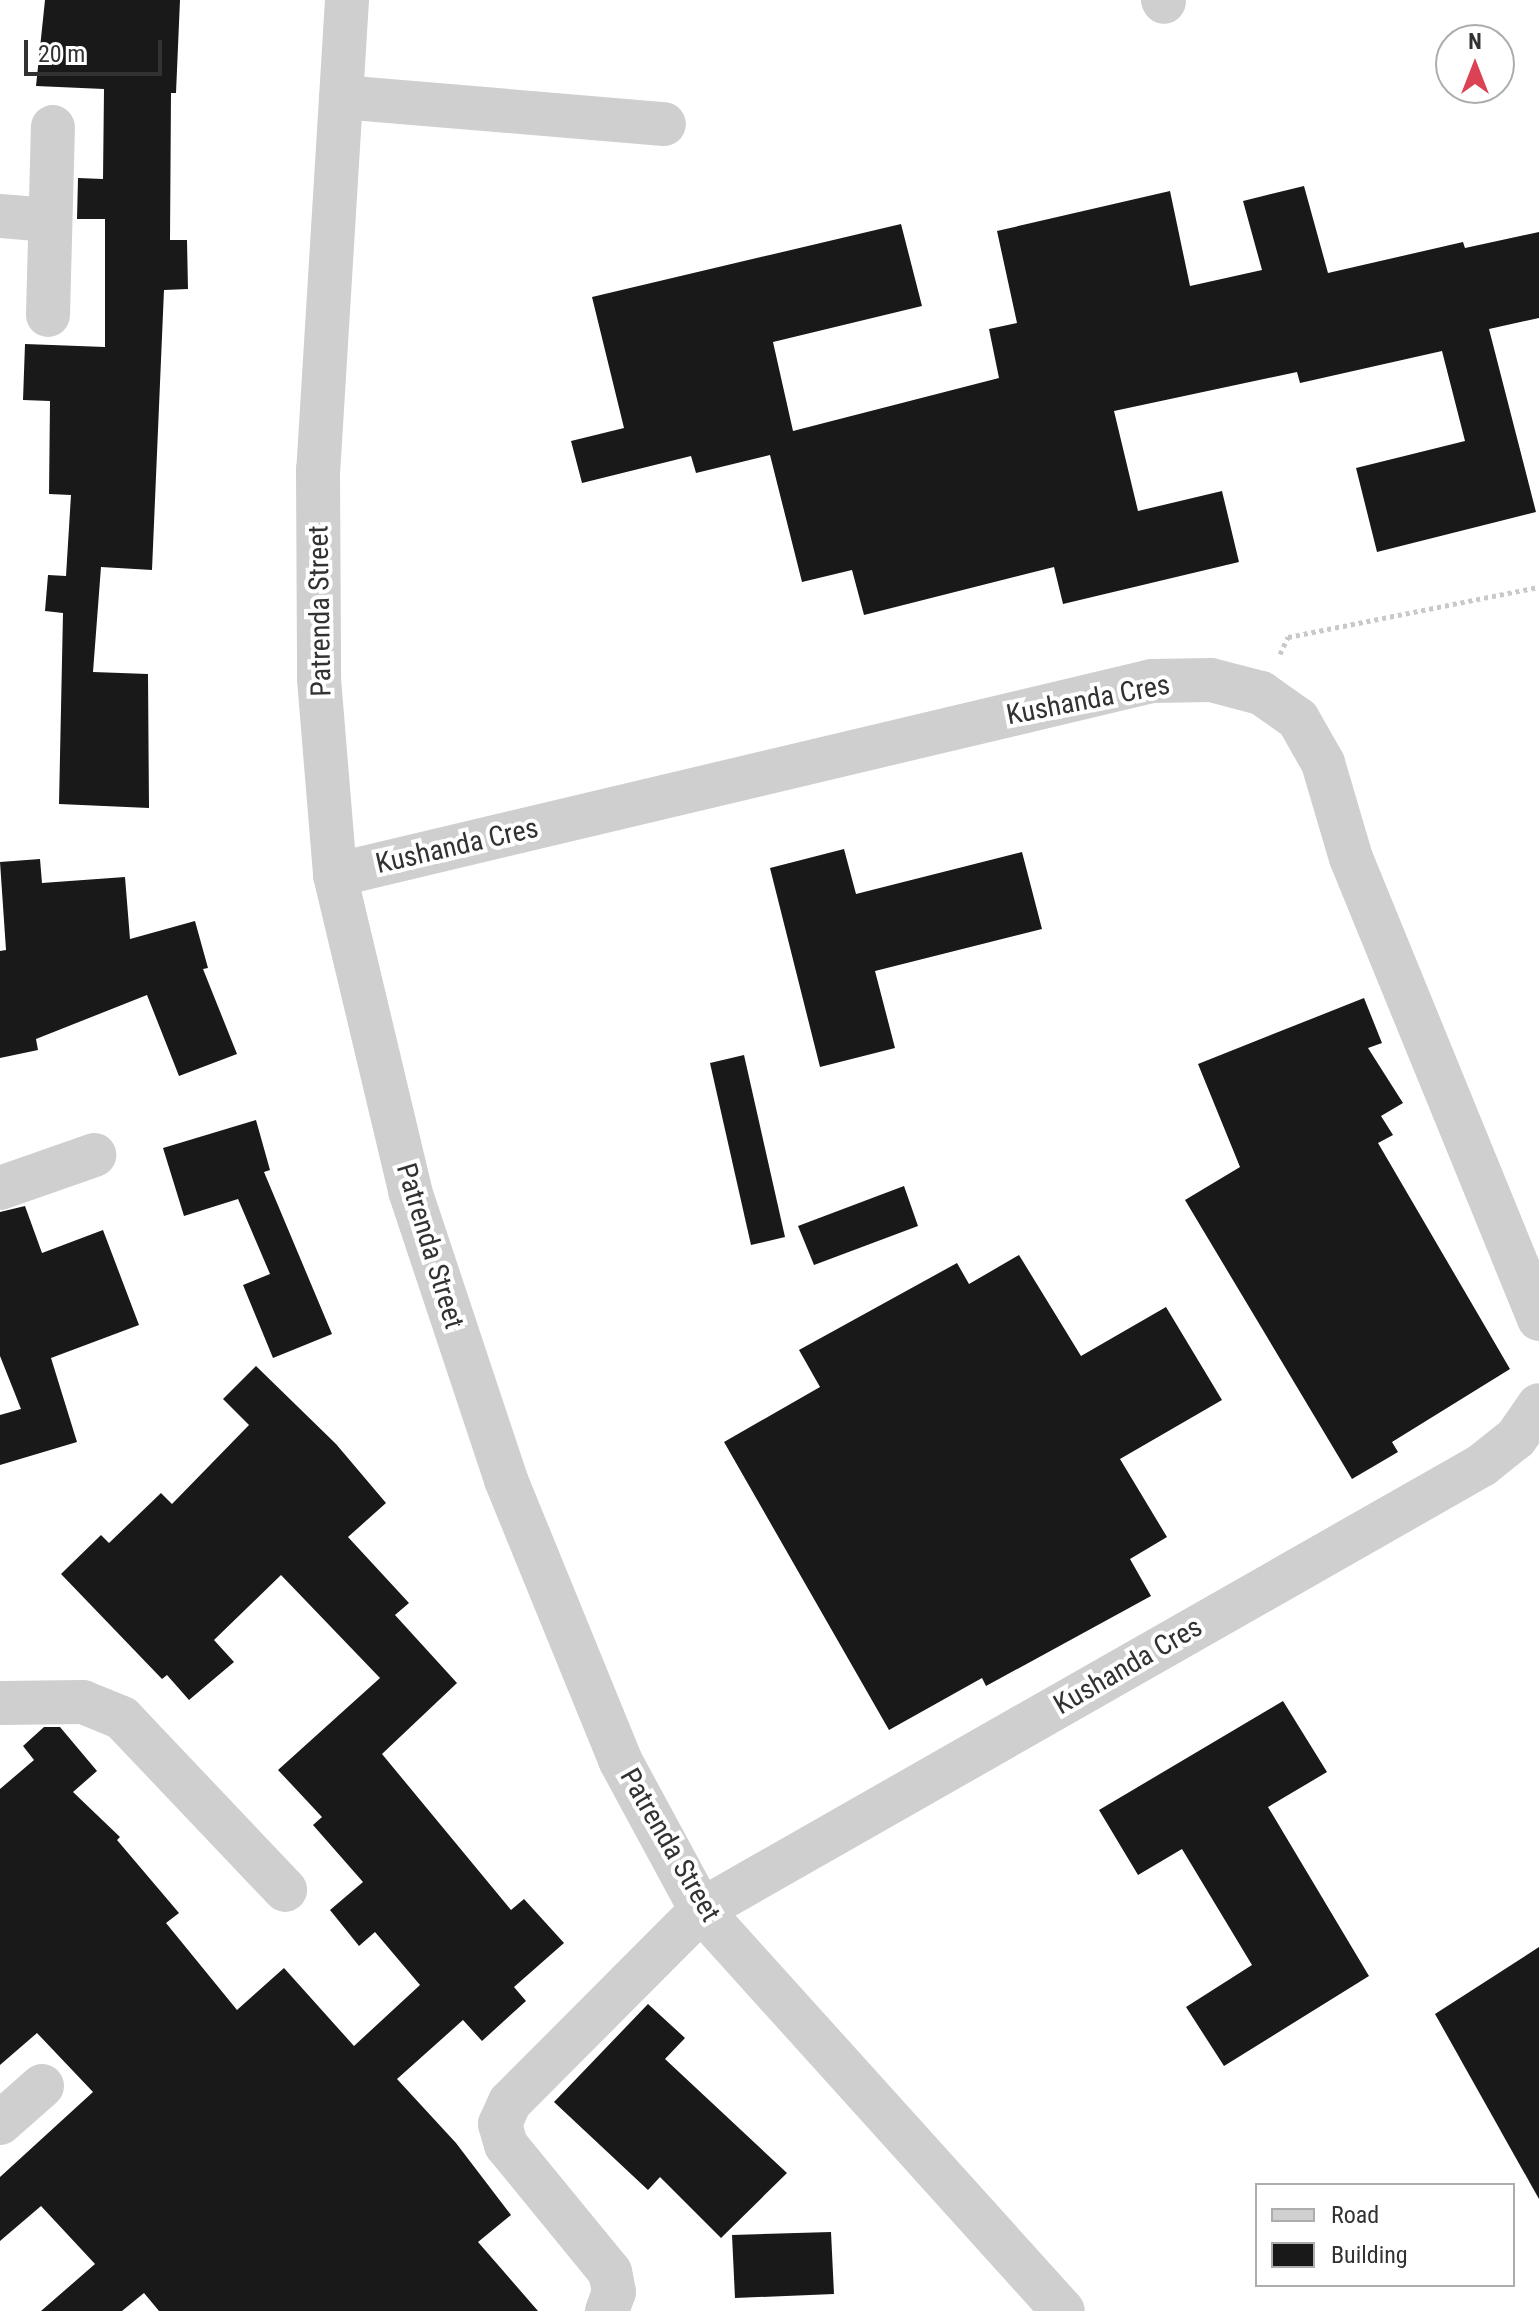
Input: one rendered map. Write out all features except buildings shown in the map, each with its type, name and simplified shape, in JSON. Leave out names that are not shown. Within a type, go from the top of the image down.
[{"type":"street","name":"Patrenda Street","points":[[347,0],[318,469],[319,679],[335,875],[410,1191],[506,1480],[620,1760],[701,1910],[1063,2311]]},
{"type":"street","points":[[341,97],[664,124]]},
{"type":"street","points":[[48,315],[53,127]]},
{"type":"street","points":[[0,216],[49,220]]},
{"type":"street","name":"Kushanda Cres","points":[[335,875],[1152,681],[1211,680],[1261,693],[1298,719],[1323,763],[1351,858],[1539,1319]]},
{"type":"street","points":[[0,1188],[94,1155]]},
{"type":"street","name":"Kushanda Cres","points":[[607,2311],[614,2292],[610,2272],[506,2145],[500,2124],[510,2102],[701,1910],[1482,1465],[1516,1438],[1539,1405]]},
{"type":"street","points":[[0,1703],[83,1702],[122,1718],[285,1890]]},
{"type":"street","points":[[0,2123],[42,2086]]},
{"type":"path","points":[[1261,693],[1288,637],[1539,587]]}]
